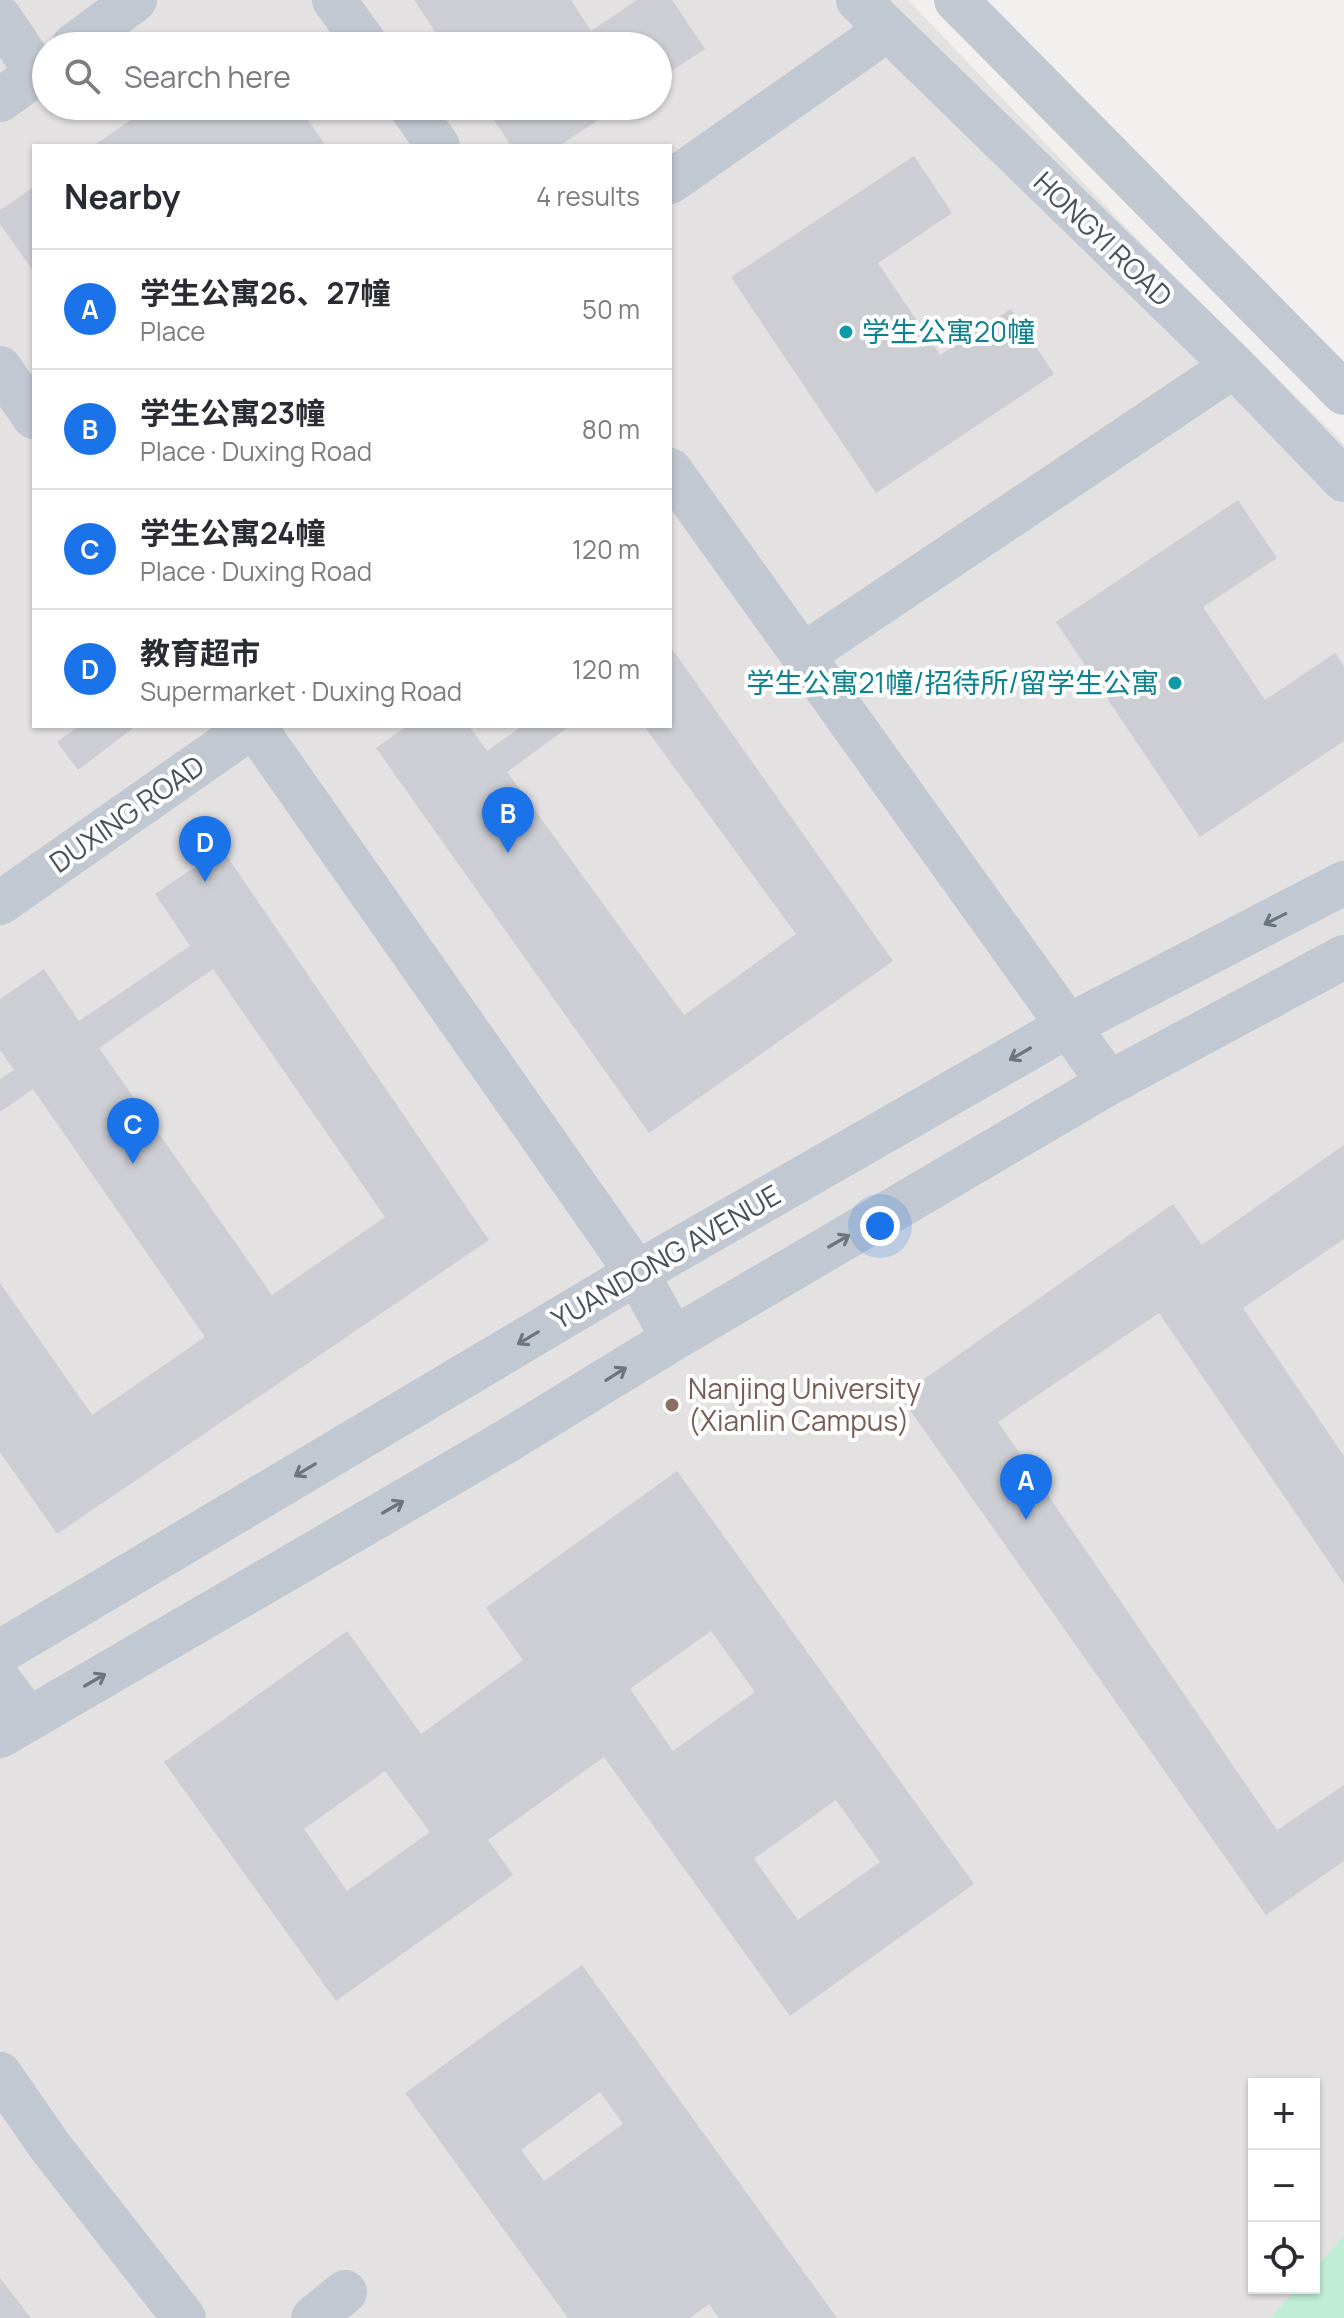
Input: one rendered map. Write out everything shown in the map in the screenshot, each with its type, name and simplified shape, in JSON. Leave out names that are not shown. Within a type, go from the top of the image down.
[{"type":"street","points":[[92,32],[135,0]]},
{"type":"street","points":[[334,0],[357,32]]},
{"type":"street","points":[[956,0],[1344,393]]},
{"type":"street","points":[[672,180],[873,15]]},
{"type":"street","name":"HONGYI ROAD","points":[[873,15],[1234,366],[1344,480]]},
{"type":"street","points":[[0,18],[32,58]]},
{"type":"street","points":[[0,100],[32,77]]},
{"type":"street","points":[[420,120],[437,144]]},
{"type":"street","points":[[803,655],[1234,366]]},
{"type":"street","points":[[0,368],[32,414]]},
{"type":"street","points":[[672,473],[1109,1083]]},
{"type":"street","name":"DUXING ROAD","points":[[0,903],[251,728]]},
{"type":"street","points":[[255,728],[637,1273],[673,1339]]},
{"type":"street","name":"YUANDONG AVENUE","points":[[0,1652],[637,1273],[1068,1026],[1344,883]]},
{"type":"street","points":[[0,1681],[14,1728],[507,1441],[673,1339],[1109,1083],[1344,957]]},
{"type":"street","points":[[0,2074],[49,2145],[184,2318]]},
{"type":"shaded area","name":"Nanjing University (Xianlin Campus)","points":[[0,0],[908,0],[1145,247],[1344,444],[1344,2236],[1320,2262],[1320,2078],[1248,2078],[1248,2294],[1292,2294],[1270,2318],[0,2318]]},
{"type":"green space","points":[[1344,2236],[1344,2318],[1270,2318],[1292,2294],[1320,2294],[1320,2262]]},
{"type":"building","points":[[414,0],[571,0],[591,31],[637,0],[672,0],[705,49],[672,71],[672,32],[436,32]]},
{"type":"building","points":[[131,120],[308,120],[325,144],[96,144]]},
{"type":"building","points":[[494,120],[598,120],[562,144],[510,144]]},
{"type":"building","name":"学生公寓20幢","points":[[914,156],[952,213],[878,263],[940,355],[1011,309],[1054,374],[876,493],[731,277]]},
{"type":"building","points":[[32,188],[32,269],[0,224],[0,210]]},
{"type":"building","name":"学生公寓21幢/招待所/留学生公寓","points":[[1238,500],[1277,558],[1203,607],[1265,700],[1335,653],[1344,666],[1344,741],[1200,837],[1056,622]]},
{"type":"building","points":[[672,649],[893,961],[649,1133],[376,748],[404,728],[470,728],[487,751],[519,728],[567,728],[507,772],[684,1015],[796,934],[645,728],[672,728]]},
{"type":"building","points":[[76,728],[133,728],[78,770],[57,742]]},
{"type":"building","points":[[222,849],[489,1240],[57,1534],[0,1452],[0,1283],[92,1415],[205,1337],[33,1089],[0,1112],[0,1079],[14,1070],[0,1050],[0,999],[44,969],[79,1021],[190,946],[155,894]],"holes":[[[213,969],[385,1217],[272,1295],[99,1048]]]},
{"type":"building","points":[[1344,1145],[1344,1239],[1243,1308],[1344,1456],[1344,1584],[1159,1313],[998,1422],[1277,1830],[1344,1785],[1344,1861],[1266,1915],[900,1396],[1173,1204],[1202,1245]]},
{"type":"building","points":[[677,1471],[974,1884],[790,2016],[604,1757],[488,1840],[513,1875],[336,2001],[164,1762],[347,1631],[421,1734],[523,1660],[486,1608]],"holes":[[[711,1631],[755,1692],[673,1751],[630,1689]],[[385,1771],[430,1832],[347,1891],[304,1829]],[[836,1800],[880,1862],[798,1920],[754,1859]]]},
{"type":"building","points":[[582,1965],[837,2318],[719,2318],[709,2304],[690,2318],[568,2318],[405,2093]],"holes":[[[600,2092],[623,2124],[544,2181],[521,2150]]]},
{"type":"building","points":[[0,2278],[31,2318],[0,2318]]},
{"type":"place","name":"学生公寓20幢","points":[[846,332]]},
{"type":"place","name":"学生公寓21幢/招待所/留学生公寓","points":[[1175,683]]},
{"type":"place","name":"学生公寓23幢","points":[[508,853]]},
{"type":"place","name":"教育超市","points":[[205,882]]},
{"type":"place","name":"学生公寓24幢","points":[[133,1164]]},
{"type":"place","name":"Nanjing University (Xianlin Campus)","points":[[672,1405]]},
{"type":"place","name":"学生公寓26、27幢","points":[[1026,1520]]}]
